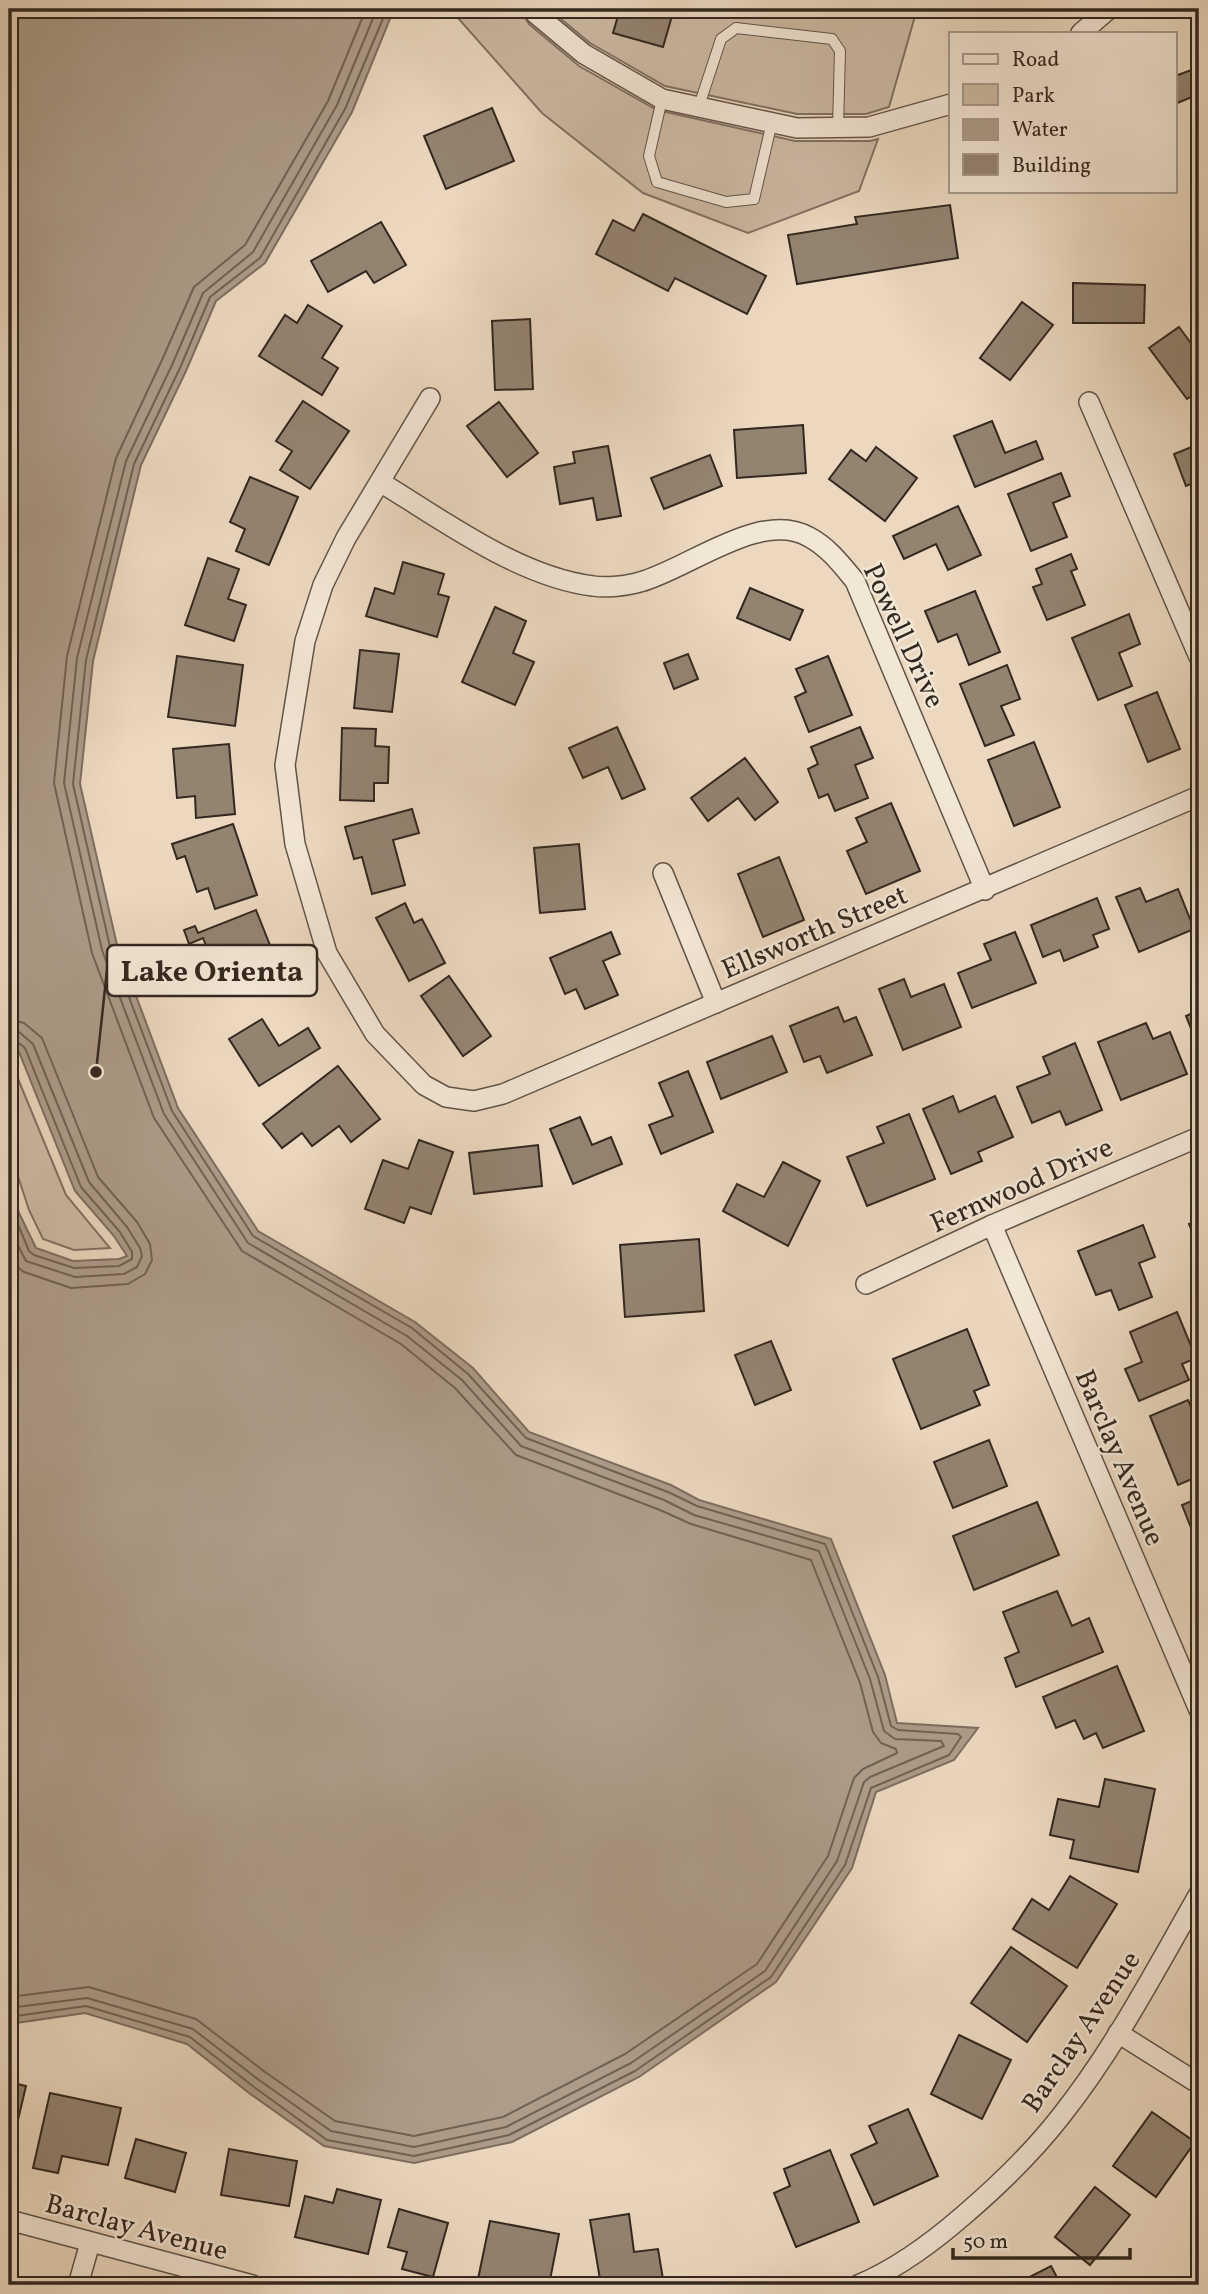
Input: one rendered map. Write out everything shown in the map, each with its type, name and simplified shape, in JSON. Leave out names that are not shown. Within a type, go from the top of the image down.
[{"type":"street","points":[[533,9],[584,54],[662,99],[797,128],[869,127],[949,105]]},
{"type":"street","points":[[1082,32],[1109,9]]},
{"type":"street","points":[[380,482],[430,398]]},
{"type":"street","points":[[1089,402],[1199,657]]},
{"type":"street","name":"Powell Drive","points":[[380,482],[481,543],[548,577],[595,587],[640,582],[752,534],[784,529],[808,536],[835,556],[855,581],[985,890]]},
{"type":"street","name":"Ellsworth Street","points":[[380,482],[346,538],[323,585],[305,641],[285,765],[295,845],[327,954],[375,1034],[424,1085],[446,1097],[474,1101],[503,1094],[985,890],[1199,796]]},
{"type":"street","points":[[663,873],[716,1003]]},
{"type":"street","name":"Fernwood Drive","points":[[866,1284],[992,1225],[1199,1137]]},
{"type":"street","name":"Barclay Avenue","points":[[992,1225],[1199,1710]]},
{"type":"street","name":"Barclay Avenue","points":[[858,2285],[936,2240],[997,2186],[1061,2116],[1118,2033],[1199,1895]]},
{"type":"street","points":[[1118,2033],[1199,2084]]},
{"type":"street","name":"Barclay Avenue","points":[[9,2220],[252,2285]]},
{"type":"street","points":[[78,2285],[90,2242]]},
{"type":"lane","points":[[699,106],[721,39],[736,28],[832,39],[840,51],[838,127]]},
{"type":"lane","points":[[662,99],[649,156],[657,182],[726,202],[754,199],[772,122]]},
{"type":"green space","points":[[450,9],[520,9],[529,24],[579,66],[657,110],[795,141],[878,139],[859,191],[748,233],[643,193],[542,113]]},
{"type":"green space","points":[[549,9],[917,9],[889,107],[866,114],[797,114],[665,86],[590,43]]},
{"type":"green space","points":[[9,1057],[66,1195],[110,1248],[74,1250],[43,1239],[29,1210],[9,1149]]},
{"type":"water","points":[[9,9],[394,9],[352,112],[265,263],[216,301],[141,465],[93,661],[80,784],[117,945],[178,1108],[258,1231],[415,1322],[473,1368],[529,1432],[671,1485],[699,1500],[831,1539],[885,1675],[897,1723],[978,1728],[954,1760],[876,1792],[852,1868],[776,1982],[639,2077],[512,2142],[414,2163],[324,2146],[249,2093],[187,2044],[85,2013],[9,2024],[9,1181],[19,1213],[36,1248],[73,1261],[119,1259],[127,1256],[114,1236],[75,1191],[19,1052],[9,1044]]},
{"type":"building","points":[[620,9],[674,9],[663,47],[613,33]]},
{"type":"building","points":[[1197,68],[1199,94],[1176,104],[1176,76]]},
{"type":"building","points":[[492,108],[514,161],[446,189],[424,136]]},
{"type":"building","points":[[950,205],[958,258],[797,284],[788,235],[857,224],[855,217]]},
{"type":"building","points":[[643,214],[766,276],[747,314],[675,278],[668,291],[596,254],[613,220],[634,231]]},
{"type":"building","points":[[381,222],[406,265],[374,283],[366,271],[328,292],[311,261]]},
{"type":"building","points":[[1073,283],[1145,285],[1144,323],[1073,323]]},
{"type":"building","points":[[1022,302],[1053,325],[1010,380],[980,358]]},
{"type":"building","points":[[308,305],[342,326],[322,358],[338,368],[322,395],[259,356],[285,315],[297,323]]},
{"type":"building","points":[[530,319],[533,389],[495,390],[492,321]]},
{"type":"building","points":[[1179,327],[1199,354],[1199,391],[1187,399],[1149,348]]},
{"type":"building","points":[[303,401],[349,431],[310,489],[280,470],[292,451],[276,441]]},
{"type":"building","points":[[499,402],[538,453],[507,477],[467,426]]},
{"type":"building","points":[[992,421],[1005,453],[1036,441],[1043,459],[975,487],[954,436]]},
{"type":"building","points":[[803,425],[806,473],[737,478],[734,430]]},
{"type":"building","points":[[1199,444],[1199,481],[1186,486],[1174,454]]},
{"type":"building","points":[[608,446],[621,516],[597,520],[593,498],[560,504],[554,467],[575,463],[573,452]]},
{"type":"building","points":[[876,447],[917,478],[885,521],[829,479],[851,450],[866,461]]},
{"type":"building","points":[[710,455],[722,486],[664,509],[651,478]]},
{"type":"building","points":[[1061,473],[1070,496],[1053,503],[1067,537],[1031,551],[1008,494]]},
{"type":"building","points":[[250,477],[298,497],[269,565],[236,551],[245,529],[230,522]]},
{"type":"building","points":[[958,506],[981,555],[948,570],[936,544],[904,559],[893,536]]},
{"type":"building","points":[[1071,554],[1077,569],[1071,571],[1085,605],[1047,620],[1033,587],[1042,584],[1036,569]]},
{"type":"building","points":[[208,558],[239,569],[228,599],[246,605],[234,641],[185,625]]},
{"type":"building","points":[[403,562],[444,574],[438,594],[449,597],[437,637],[366,616],[375,588],[394,594]]},
{"type":"building","points":[[750,588],[803,610],[790,640],[737,618]]},
{"type":"building","points":[[975,591],[1000,652],[969,665],[957,634],[938,642],[925,611]]},
{"type":"building","points":[[495,607],[526,621],[513,653],[534,662],[515,705],[462,682]]},
{"type":"building","points":[[1129,614],[1140,644],[1119,653],[1132,686],[1098,700],[1072,638]]},
{"type":"building","points":[[360,650],[399,654],[392,712],[354,708]]},
{"type":"building","points":[[688,654],[698,679],[674,689],[664,663]]},
{"type":"building","points":[[177,656],[243,665],[235,726],[168,717]]},
{"type":"building","points":[[828,656],[852,715],[809,732],[795,697],[806,692],[796,669]]},
{"type":"building","points":[[1007,665],[1020,699],[1001,706],[1014,735],[985,746],[960,684]]},
{"type":"building","points":[[1157,692],[1180,749],[1148,762],[1125,705]]},
{"type":"building","points":[[617,727],[645,789],[622,799],[608,767],[583,778],[569,748]]},
{"type":"building","points":[[860,727],[873,758],[855,765],[868,798],[835,811],[828,794],[819,798],[808,769],[818,764],[811,747]]},
{"type":"building","points":[[342,728],[376,729],[375,746],[389,747],[388,783],[374,783],[374,801],[340,800]]},
{"type":"building","points":[[1034,742],[1060,807],[1014,826],[988,760]]},
{"type":"building","points":[[229,744],[235,814],[196,818],[195,796],[177,798],[173,749]]},
{"type":"building","points":[[745,758],[778,802],[755,820],[738,798],[708,821],[691,798]]},
{"type":"building","points":[[891,803],[920,871],[866,894],[847,851],[867,842],[856,818]]},
{"type":"building","points":[[412,809],[419,833],[393,840],[405,885],[372,894],[362,857],[354,859],[345,827]]},
{"type":"building","points":[[233,824],[257,895],[215,909],[208,888],[197,892],[185,856],[177,859],[172,844]]},
{"type":"building","points":[[579,844],[585,909],[540,913],[534,848]]},
{"type":"building","points":[[779,857],[804,920],[763,937],[738,874]]},
{"type":"building","points":[[1140,888],[1146,902],[1178,889],[1194,929],[1139,952],[1116,897]]},
{"type":"building","points":[[1097,898],[1109,929],[1093,935],[1098,947],[1064,961],[1060,950],[1043,957],[1031,925]]},
{"type":"building","points":[[405,903],[414,923],[422,919],[445,963],[409,981],[376,918]]},
{"type":"building","points":[[256,910],[283,978],[245,993],[238,974],[220,981],[203,938],[189,944],[184,930],[195,926],[198,933]]},
{"type":"building","points":[[611,932],[620,954],[603,961],[618,995],[585,1009],[576,989],[565,994],[550,958]]},
{"type":"building","points":[[1015,932],[1036,983],[972,1008],[958,973],[991,960],[984,944]]},
{"type":"building","points":[[449,976],[491,1036],[463,1056],[421,996]]},
{"type":"building","points":[[904,979],[911,997],[944,984],[961,1027],[903,1050],[879,989]]},
{"type":"building","points":[[838,1007],[844,1022],[856,1017],[872,1055],[827,1073],[820,1056],[804,1062],[790,1026]]},
{"type":"building","points":[[1199,1010],[1199,1048],[1186,1016]]},
{"type":"building","points":[[262,1019],[279,1046],[308,1028],[320,1048],[259,1086],[229,1039]]},
{"type":"building","points":[[1146,1023],[1153,1039],[1170,1032],[1187,1074],[1121,1100],[1098,1042]]},
{"type":"building","points":[[772,1036],[787,1072],[721,1099],[707,1062]]},
{"type":"building","points":[[1075,1043],[1102,1110],[1066,1125],[1060,1111],[1032,1123],[1017,1087],[1050,1074],[1043,1057]]},
{"type":"building","points":[[338,1066],[380,1119],[351,1142],[339,1126],[312,1146],[302,1133],[282,1148],[263,1124]]},
{"type":"building","points":[[688,1071],[713,1132],[661,1154],[649,1125],[673,1116],[659,1083]]},
{"type":"building","points":[[953,1096],[959,1112],[995,1096],[1013,1137],[978,1152],[982,1161],[951,1174],[923,1109]]},
{"type":"building","points":[[909,1114],[935,1179],[867,1206],[847,1157],[884,1143],[877,1127]]},
{"type":"building","points":[[580,1117],[592,1145],[611,1137],[622,1164],[573,1184],[550,1129]]},
{"type":"building","points":[[419,1140],[453,1152],[431,1214],[410,1207],[404,1223],[365,1209],[383,1160],[408,1169]]},
{"type":"building","points":[[538,1145],[542,1186],[474,1194],[469,1153]]},
{"type":"building","points":[[783,1162],[820,1181],[788,1246],[723,1211],[737,1184],[764,1197]]},
{"type":"building","points":[[1199,1219],[1199,1249],[1189,1224]]},
{"type":"building","points":[[1143,1225],[1155,1257],[1139,1263],[1152,1297],[1119,1310],[1111,1290],[1096,1295],[1078,1251]]},
{"type":"building","points":[[699,1239],[704,1311],[625,1317],[620,1245]]},
{"type":"building","points":[[1177,1312],[1196,1358],[1182,1364],[1189,1380],[1139,1401],[1125,1369],[1142,1362],[1130,1332]]},
{"type":"building","points":[[967,1329],[989,1385],[974,1391],[980,1405],[921,1429],[893,1359]]},
{"type":"building","points":[[771,1341],[791,1390],[755,1405],[735,1355]]},
{"type":"building","points":[[1188,1400],[1195,1416],[1199,1415],[1199,1476],[1178,1485],[1150,1416]]},
{"type":"building","points":[[989,1440],[1007,1486],[953,1508],[934,1462]]},
{"type":"building","points":[[1199,1498],[1199,1548],[1182,1505]]},
{"type":"building","points":[[1037,1502],[1059,1555],[974,1590],[953,1536]]},
{"type":"building","points":[[1057,1591],[1072,1626],[1089,1618],[1103,1652],[1016,1687],[1005,1658],[1019,1652],[1003,1612]]},
{"type":"building","points":[[1117,1666],[1144,1731],[1103,1748],[1096,1733],[1084,1739],[1075,1720],[1056,1728],[1043,1697]]},
{"type":"building","points":[[1105,1779],[1155,1789],[1138,1872],[1070,1858],[1074,1840],[1050,1835],[1058,1799],[1099,1807]]},
{"type":"building","points":[[1070,1876],[1117,1904],[1077,1968],[1013,1929],[1032,1899],[1049,1910]]},
{"type":"building","points":[[1011,1947],[1067,1986],[1027,2042],[971,2003]]},
{"type":"building","points":[[959,2035],[1011,2060],[982,2119],[931,2094]]},
{"type":"building","points":[[9,2082],[26,2086],[9,2158]]},
{"type":"building","points":[[50,2093],[121,2108],[108,2165],[62,2156],[58,2173],[33,2168]]},
{"type":"building","points":[[908,2109],[938,2176],[874,2205],[851,2155],[877,2143],[869,2126]]},
{"type":"building","points":[[1152,2112],[1195,2142],[1156,2197],[1113,2166]]},
{"type":"building","points":[[136,2139],[186,2153],[175,2192],[125,2178]]},
{"type":"building","points":[[229,2149],[297,2161],[289,2206],[221,2195]]},
{"type":"building","points":[[830,2150],[859,2222],[796,2247],[774,2193],[790,2186],[784,2169]]},
{"type":"building","points":[[1095,2187],[1130,2215],[1090,2265],[1055,2237]]},
{"type":"building","points":[[337,2189],[381,2200],[368,2254],[295,2237],[305,2196],[333,2203]]},
{"type":"building","points":[[399,2209],[448,2223],[433,2277],[402,2269],[407,2252],[388,2247]]},
{"type":"building","points":[[629,2214],[634,2252],[658,2249],[664,2285],[601,2285],[590,2220]]},
{"type":"building","points":[[490,2221],[559,2234],[549,2285],[477,2284]]},
{"type":"building","points":[[1051,2266],[1061,2285],[1014,2285]]},
{"type":"place","name":"Lake Orienta","points":[[96,1072]]}]
